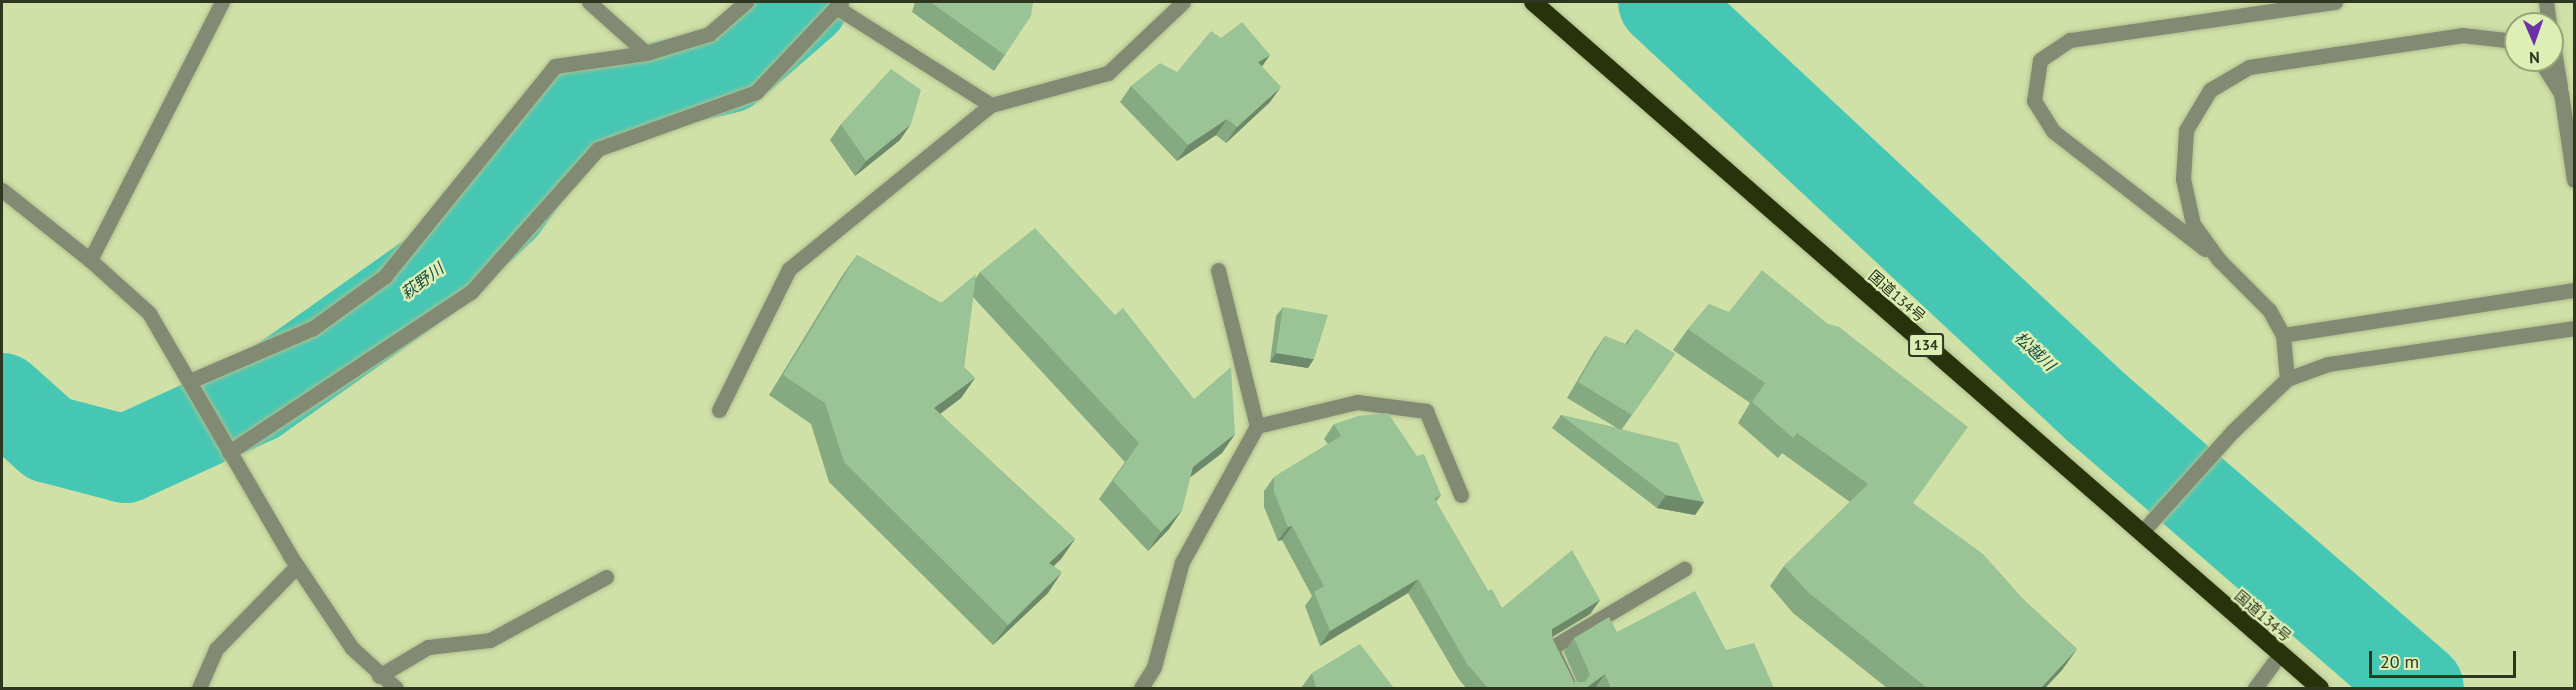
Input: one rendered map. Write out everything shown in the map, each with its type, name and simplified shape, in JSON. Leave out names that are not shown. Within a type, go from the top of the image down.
[{"type":"highway","name":"国道134号","points":[[1533,2],[2320,688]]},
{"type":"street","points":[[90,260],[222,2]]},
{"type":"street","points":[[588,2],[646,53]]},
{"type":"street","points":[[190,381],[313,328],[385,276],[555,66],[646,53],[709,34],[746,2]]},
{"type":"street","points":[[719,410],[789,269],[991,105],[1108,73],[1183,2]]},
{"type":"street","points":[[2287,379],[2283,335],[2269,310],[2219,260],[2053,131],[2034,101],[2040,60],[2070,40],[2335,2]]},
{"type":"street","points":[[229,452],[471,292],[598,149],[756,92],[839,4],[991,105]]},
{"type":"street","points":[[2219,260],[2193,224],[2183,179],[2186,130],[2210,90],[2249,67],[2462,35],[2504,40]]},
{"type":"street","points":[[2548,72],[2561,93]]},
{"type":"street","points":[[2558,72],[2574,180]]},
{"type":"street","points":[[2,190],[90,260],[149,313],[297,566],[352,648],[379,676],[396,688]]},
{"type":"street","points":[[1141,688],[1154,667],[1182,562],[1257,426],[1218,270]]},
{"type":"street","points":[[2283,335],[2574,290]]},
{"type":"street","points":[[2141,533],[2233,431],[2287,379],[2328,364],[2574,328]]},
{"type":"street","points":[[1257,426],[1358,402],[1426,411],[1461,495]]},
{"type":"street","points":[[199,688],[216,649],[297,566]]},
{"type":"street","points":[[1570,688],[1551,648],[1684,569]]},
{"type":"street","points":[[379,676],[428,647],[490,640],[606,577]]},
{"type":"street","points":[[2255,688],[2280,654]]},
{"type":"building","points":[[930,2],[1033,2],[1031,16],[1005,55]]},
{"type":"building","points":[[1242,22],[1270,55],[1258,62],[1281,87],[1237,127],[1227,119],[1188,145],[1131,86],[1160,63],[1177,72],[1211,31],[1221,38]]},
{"type":"building","points":[[891,69],[921,90],[911,124],[866,161],[841,124]]},
{"type":"building","points":[[1035,228],[1115,315],[1123,308],[1194,399],[1231,367],[1235,434],[1193,467],[1182,510],[1161,532],[1113,481],[1139,443],[980,272]]},
{"type":"building","points":[[857,255],[941,303],[976,274],[964,367],[975,378],[934,408],[1075,539],[1049,563],[1062,572],[1008,625],[844,462],[825,403],[783,375]]},
{"type":"building","points":[[1762,270],[1828,324],[1839,327],[1968,427],[1913,503],[1983,554],[2025,601],[2077,649],[2041,688],[1927,688],[1808,592],[1784,566],[1868,484],[1797,433],[1793,438],[1752,402],[1765,383],[1688,329],[1709,304],[1729,312]]},
{"type":"building","points":[[1283,307],[1328,315],[1314,359],[1276,353]]},
{"type":"building","points":[[1636,329],[1675,354],[1632,415],[1578,382],[1605,336],[1627,345]]},
{"type":"building","points":[[1388,413],[1417,456],[1424,454],[1441,495],[1434,498],[1488,591],[1492,589],[1502,608],[1572,550],[1600,600],[1552,629],[1552,638],[1574,682],[1585,682],[1590,674],[1574,638],[1609,617],[1617,632],[1695,591],[1726,650],[1754,643],[1774,688],[1611,688],[1605,674],[1586,688],[1488,688],[1467,664],[1418,579],[1330,631],[1314,592],[1324,586],[1292,526],[1288,527],[1274,492],[1274,477],[1341,436],[1334,424],[1358,416]]},
{"type":"building","points":[[1561,415],[1678,443],[1704,502],[1666,495]]},
{"type":"building","points":[[1360,644],[1394,688],[1316,688],[1312,673]]},
{"type":"waterway","name":"萩野川","points":[[2,397],[49,439],[125,459],[256,399],[437,271],[503,208],[546,149],[590,103],[728,69],[805,2]]},
{"type":"waterway","name":"松越川","points":[[1662,2],[2097,408],[2420,688]]}]
